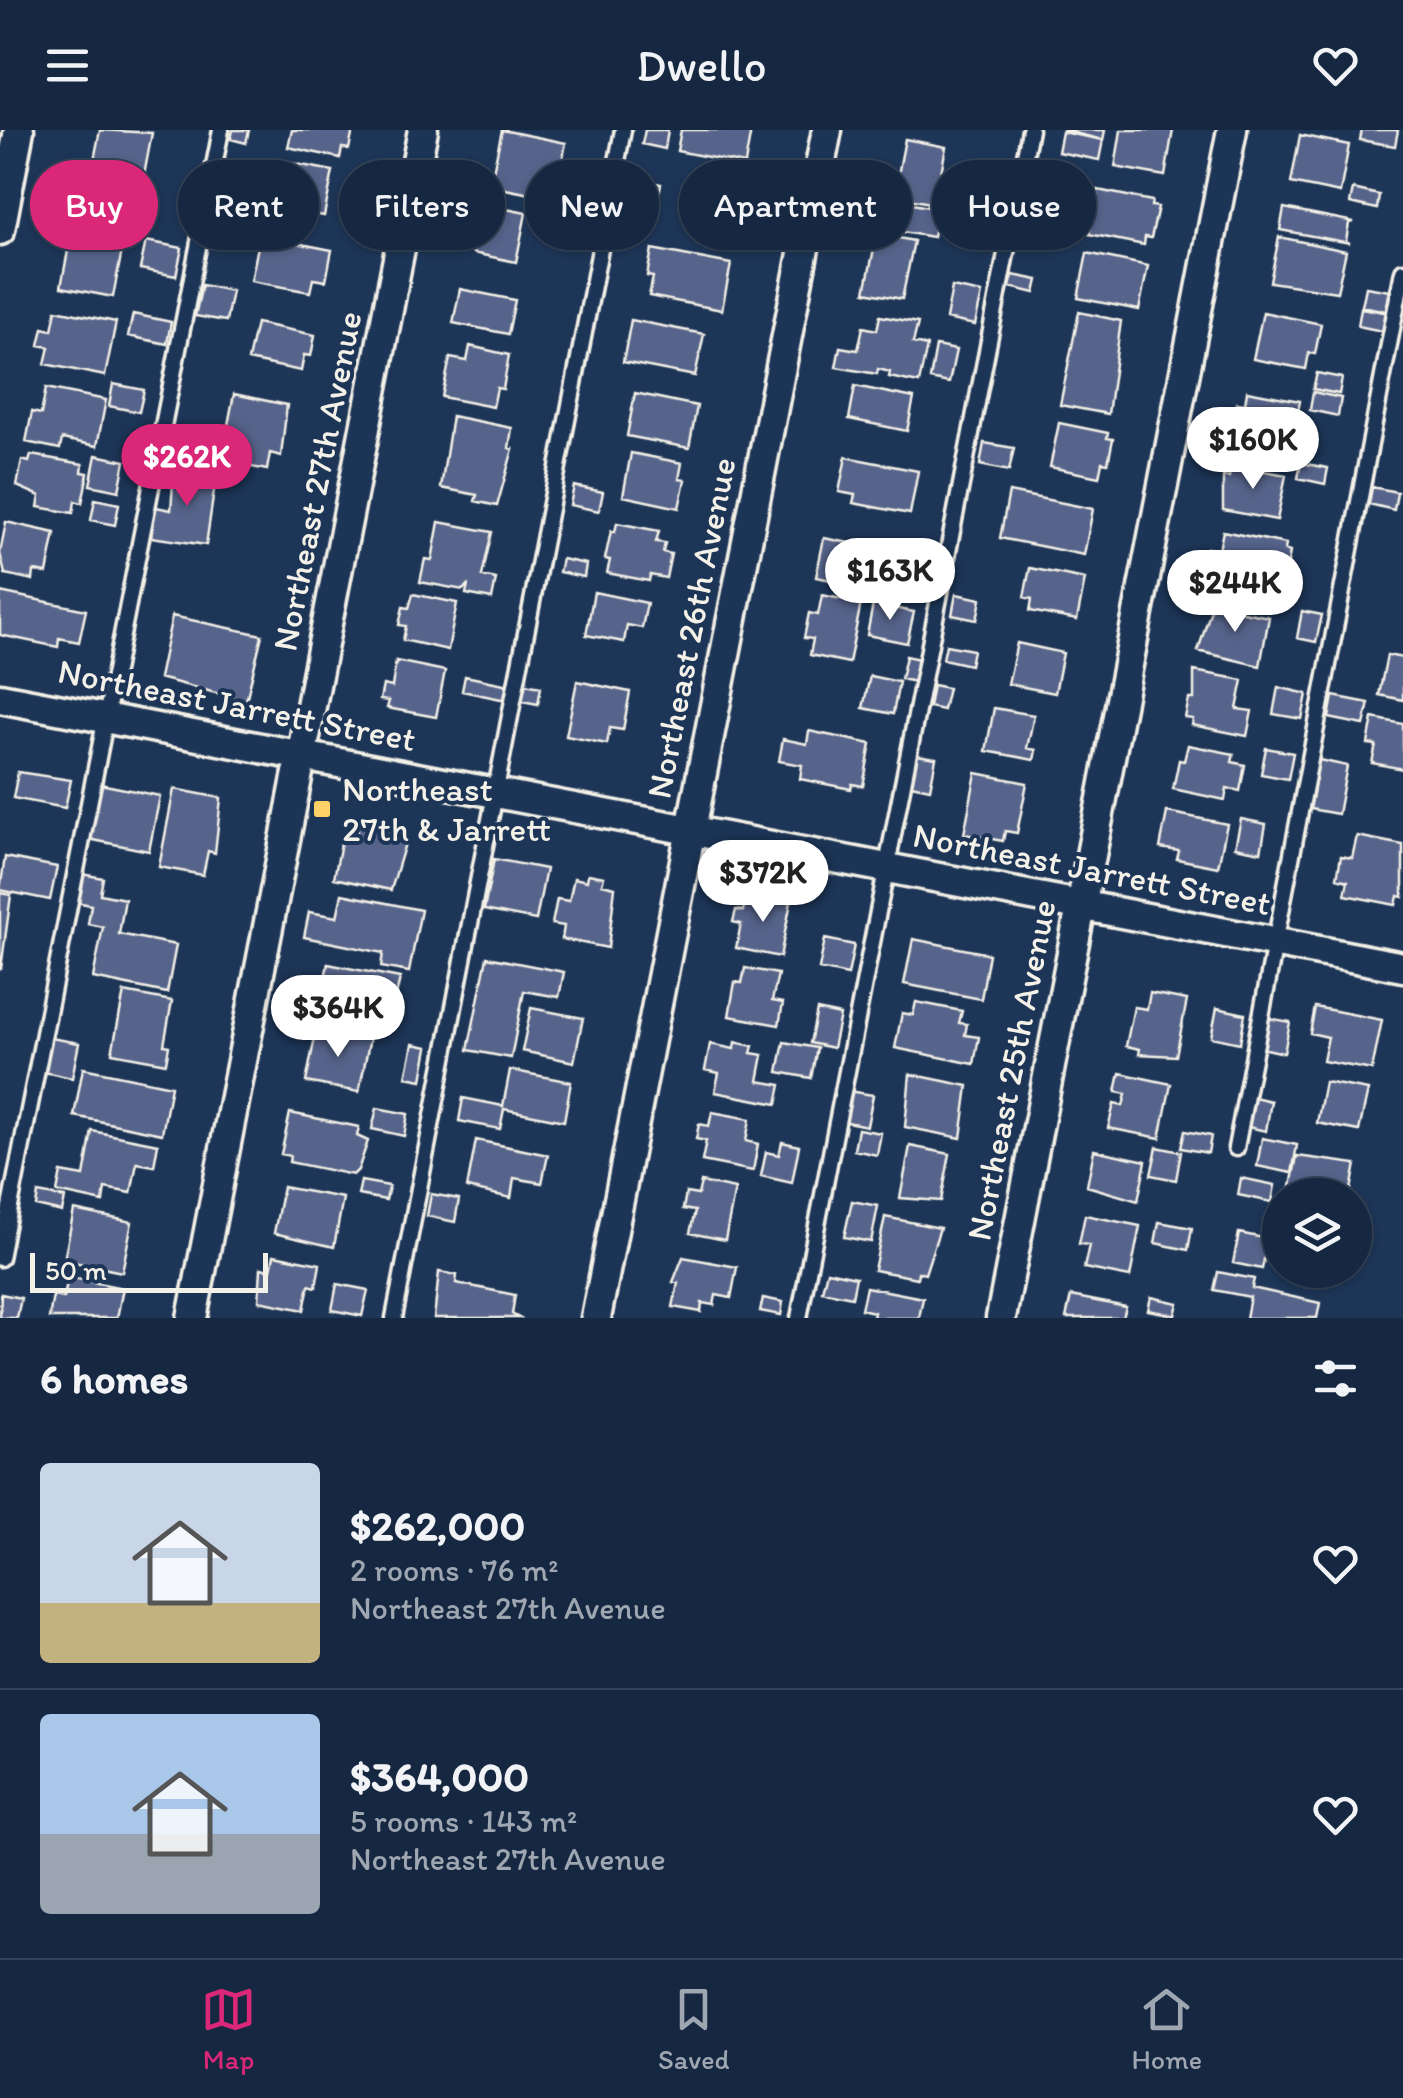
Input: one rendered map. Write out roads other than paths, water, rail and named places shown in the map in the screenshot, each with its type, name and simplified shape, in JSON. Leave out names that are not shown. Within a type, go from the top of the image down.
[{"type":"street","points":[[0,230],[19,130]]},
{"type":"street","name":"Northeast 27th Avenue","points":[[192,1318],[423,130]]},
{"type":"street","name":"Northeast 26th Avenue","points":[[596,1318],[826,130]]},
{"type":"street","name":"Northeast 25th Avenue","points":[[1000,1318],[1232,130]]},
{"type":"street","name":"Northeast Jarrett Street","points":[[0,698],[1403,967]]},
{"type":"lane","points":[[0,1258],[220,130]]},
{"type":"lane","points":[[394,1318],[623,130]]},
{"type":"lane","points":[[799,1318],[1030,130]]},
{"type":"lane","points":[[1236,1148],[1403,271]]},
{"type":"place","name":"Northeast 27th & Jarrett","points":[[322,809]]}]
